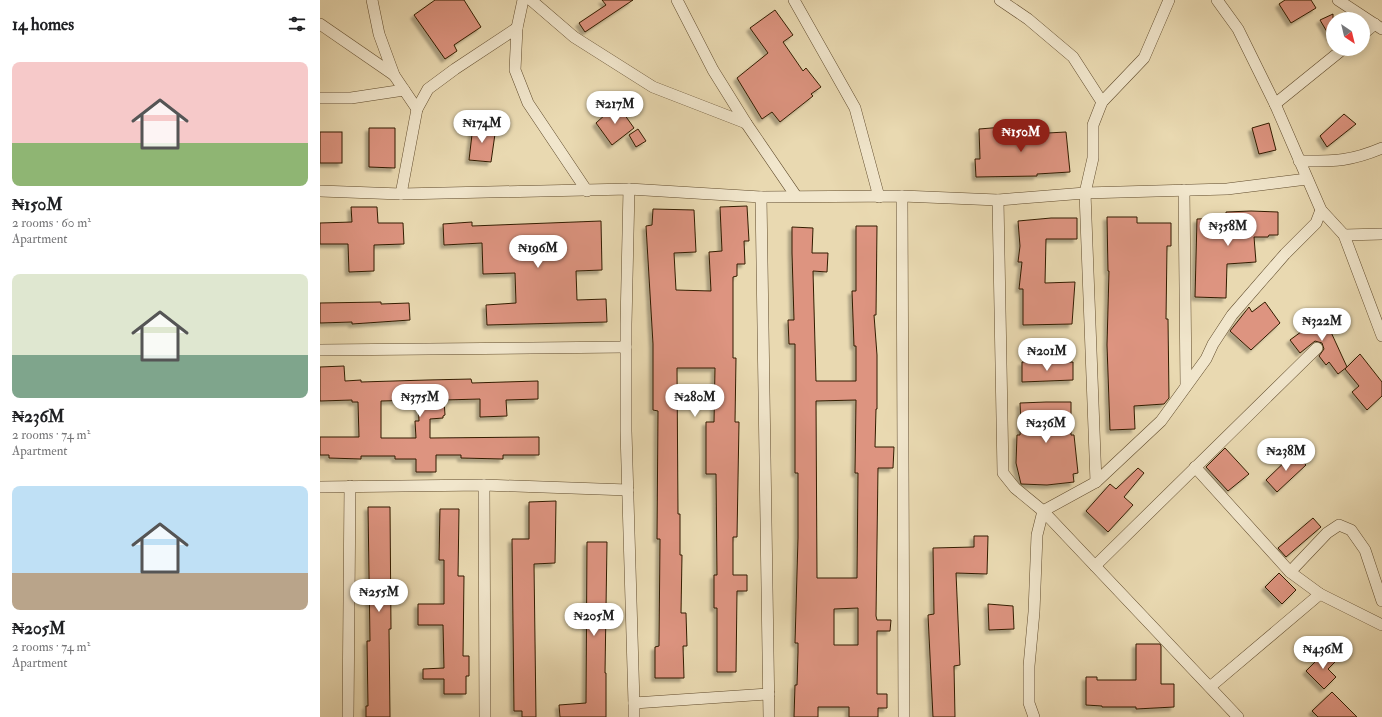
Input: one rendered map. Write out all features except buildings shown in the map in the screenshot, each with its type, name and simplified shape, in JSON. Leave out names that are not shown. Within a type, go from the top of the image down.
[{"type":"street","points":[[372,0],[379,34],[394,75],[417,109]]},
{"type":"street","points":[[523,0],[517,28],[515,70],[528,103],[587,191]]},
{"type":"street","points":[[531,0],[574,38],[653,87],[746,123]]},
{"type":"street","points":[[677,0],[713,70],[746,123],[796,196]]},
{"type":"street","points":[[794,0],[854,108],[879,197]]},
{"type":"street","points":[[1000,0],[1028,19],[1073,57],[1102,102]]},
{"type":"street","points":[[1096,482],[1085,193],[1093,158],[1093,125],[1102,102],[1144,58],[1169,0]]},
{"type":"street","points":[[1217,0],[1238,29],[1275,104],[1298,161],[1322,210],[1344,235],[1382,336]]},
{"type":"street","points":[[1338,0],[1378,27]]},
{"type":"street","points":[[320,24],[394,75]]},
{"type":"street","points":[[401,194],[417,109],[428,89],[455,69],[517,28]]},
{"type":"street","points":[[1275,104],[1335,56]]},
{"type":"street","points":[[320,98],[351,98],[404,90]]},
{"type":"street","points":[[1298,161],[1342,161],[1361,157],[1382,148]]},
{"type":"street","points":[[320,191],[401,194],[629,189],[761,197],[902,196],[998,200],[1085,193],[1227,189],[1307,179]]},
{"type":"street","points":[[629,189],[626,347],[634,717]]},
{"type":"street","points":[[1184,190],[1186,386]]},
{"type":"street","points":[[902,196],[904,717]]},
{"type":"street","points":[[761,197],[769,717]]},
{"type":"street","points":[[998,200],[1004,473],[1015,488],[1043,511],[1238,717]]},
{"type":"street","points":[[1034,717],[1029,703],[1029,666],[1034,612],[1037,535],[1043,511],[1096,482],[1160,421],[1206,359],[1213,344],[1232,315],[1285,254],[1316,223],[1322,210]]},
{"type":"street","points":[[1344,235],[1382,234]]},
{"type":"street","points":[[320,350],[626,347]]},
{"type":"street","points":[[1095,566],[1317,348]]},
{"type":"street","points":[[1195,467],[1290,572],[1320,594],[1382,625]]},
{"type":"street","points":[[320,487],[484,485],[628,490]]},
{"type":"street","points":[[484,485],[485,717]]},
{"type":"street","points":[[348,717],[350,486]]},
{"type":"street","points":[[1290,572],[1327,534],[1339,525],[1350,530],[1365,550],[1382,601]]},
{"type":"street","points":[[1210,687],[1320,594]]},
{"type":"street","points":[[634,703],[768,694]]}]
